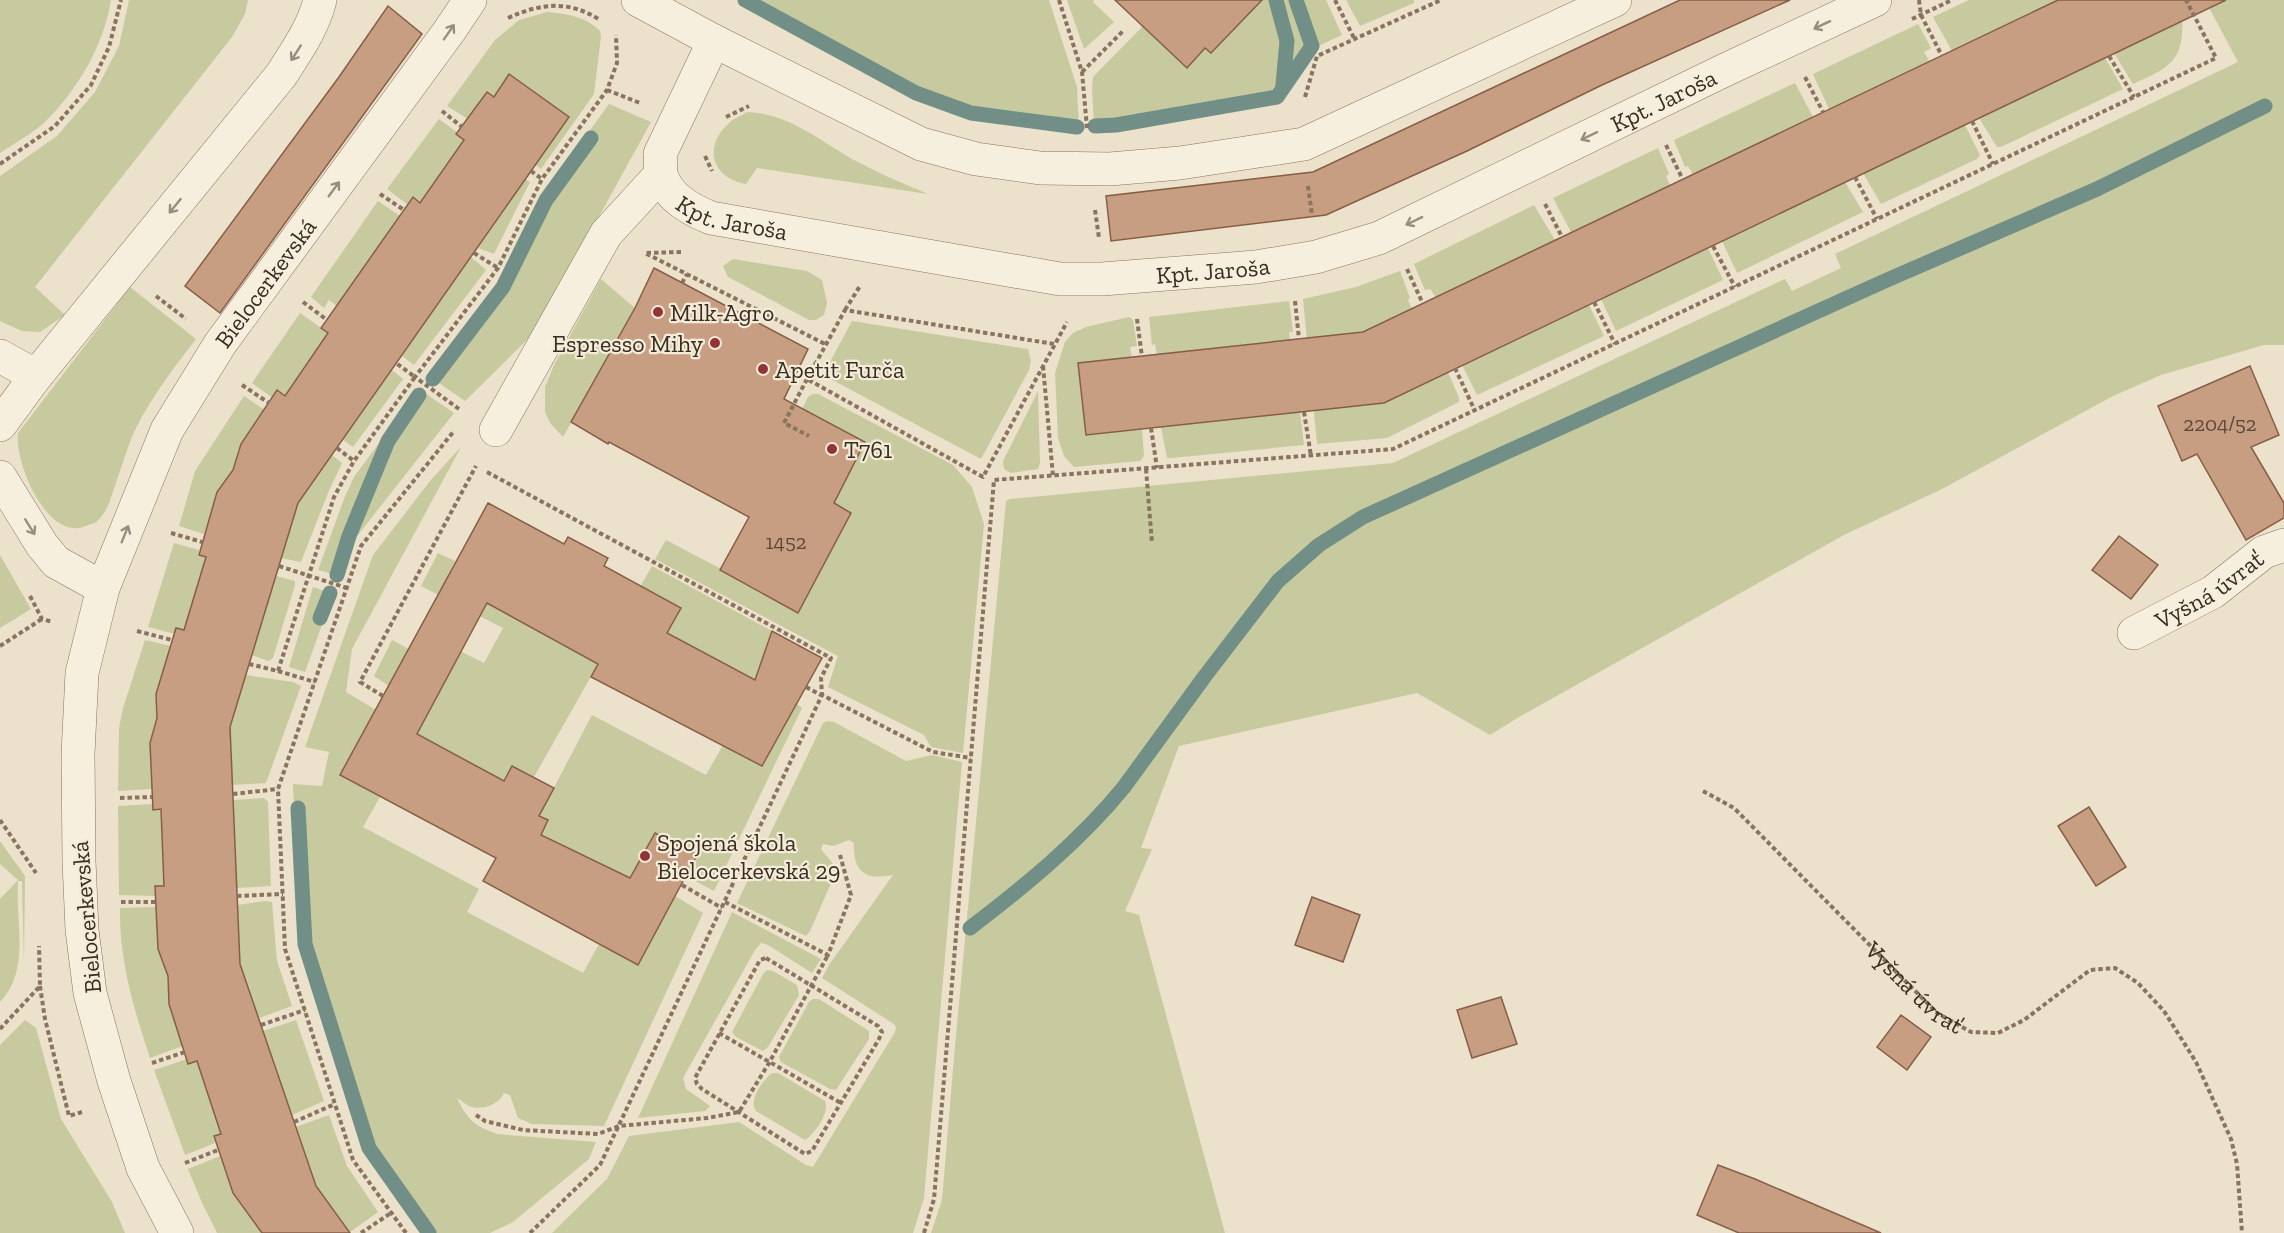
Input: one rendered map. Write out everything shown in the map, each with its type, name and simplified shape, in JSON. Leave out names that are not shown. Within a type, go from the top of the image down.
[{"type":"street","points":[[0,425],[36,376],[282,74],[305,38],[315,18],[320,0]]},
{"type":"street","name":"Bielocerkevská","points":[[177,1233],[143,1168],[114,1081],[90,993],[82,930],[78,861],[78,754],[82,673],[103,588],[167,430],[220,344],[470,0]]},
{"type":"street","points":[[638,0],[921,144],[976,159],[1040,168],[1110,169],[1180,163],[1304,144],[1616,0]]},
{"type":"street","name":"Kpt. Jaroša","points":[[714,40],[660,154],[661,174],[669,188],[680,202],[696,212],[711,218],[1060,279],[1102,279],[1257,267],[1316,257],[1379,237],[1875,0]]},
{"type":"street","points":[[488,444],[606,234],[661,174]]},
{"type":"street","points":[[0,356],[36,376]]},
{"type":"street","points":[[0,477],[42,545],[56,562],[103,588]]},
{"type":"street","name":"Vyšná úvrať","points":[[2134,633],[2213,592],[2264,552],[2284,545]]},
{"type":"path","points":[[0,164],[55,126],[91,85],[109,47],[121,0]]},
{"type":"path","points":[[1059,0],[1082,72],[1086,118]]},
{"type":"path","points":[[1335,0],[1355,40]]},
{"type":"path","points":[[1422,0],[1424,8]]},
{"type":"path","points":[[1302,107],[1317,56],[1441,0]]},
{"type":"path","points":[[1919,0],[1921,15],[1942,56]]},
{"type":"path","points":[[807,379],[983,477],[994,480],[1394,449],[2216,58],[2186,0]]},
{"type":"path","points":[[504,21],[528,9],[558,4],[590,13],[608,25]]},
{"type":"path","points":[[278,671],[307,575],[334,497],[354,461],[498,268],[542,179],[607,90],[617,63],[616,34],[612,29]]},
{"type":"path","points":[[1082,72],[1123,31]]},
{"type":"path","points":[[2109,56],[2134,97]]},
{"type":"path","points":[[1802,71],[1823,112]]},
{"type":"path","points":[[434,105],[462,126]]},
{"type":"path","points":[[1972,121],[1993,164]]},
{"type":"path","points":[[1662,138],[1683,180]]},
{"type":"path","points":[[531,171],[542,179]]},
{"type":"path","points":[[1855,177],[1877,220]]},
{"type":"path","points":[[1308,182],[1312,223]]},
{"type":"path","points":[[374,190],[404,210]]},
{"type":"path","points":[[1541,195],[1562,237]]},
{"type":"path","points":[[1095,204],[1100,245]]},
{"type":"path","points":[[1713,246],[1735,287]]},
{"type":"path","points":[[687,252],[645,253],[827,345]]},
{"type":"path","points":[[474,253],[498,268]]},
{"type":"path","points":[[1403,260],[1423,304]]},
{"type":"path","points":[[682,283],[687,274]]},
{"type":"path","points":[[809,436],[784,423],[845,310],[865,278]]},
{"type":"path","points":[[1294,292],[1299,339]]},
{"type":"path","points":[[153,293],[195,325]]},
{"type":"path","points":[[297,298],[327,320]]},
{"type":"path","points":[[1594,302],[1615,344]]},
{"type":"path","points":[[751,319],[757,309]]},
{"type":"path","points":[[845,310],[1054,344],[983,477]]},
{"type":"path","points":[[1135,310],[1142,357]]},
{"type":"path","points":[[396,363],[468,415]]},
{"type":"path","points":[[1043,365],[1053,476]]},
{"type":"path","points":[[1455,368],[1475,411]]},
{"type":"path","points":[[235,394],[246,376]]},
{"type":"path","points":[[241,384],[269,404]]},
{"type":"path","points":[[1305,412],[1311,456]]},
{"type":"path","points":[[406,1233],[353,1160],[285,949],[278,789],[361,546],[460,424]]},
{"type":"path","points":[[1151,428],[1157,468]]},
{"type":"path","points":[[384,696],[360,682],[488,444]]},
{"type":"path","points":[[337,448],[354,461]]},
{"type":"path","points":[[476,466],[831,658],[821,678],[822,696],[600,1165],[530,1233]]},
{"type":"path","points":[[1146,469],[1152,543]]},
{"type":"path","points":[[924,1233],[934,1199],[994,480]]},
{"type":"path","points":[[170,522],[167,532],[202,542]]},
{"type":"path","points":[[279,566],[346,588]]},
{"type":"path","points":[[0,646],[42,619]]},
{"type":"path","points":[[134,639],[140,620]]},
{"type":"path","points":[[136,631],[172,640]]},
{"type":"path","points":[[249,664],[315,682]]},
{"type":"path","points":[[806,687],[933,752],[971,758]]},
{"type":"path","points":[[233,794],[278,789]]},
{"type":"path","name":"Vyšná úvrať","points":[[1703,791],[1734,808],[1938,1013],[1971,1032],[1998,1033],[2024,1020],[2090,970],[2115,968],[2138,982],[2164,1011],[2196,1062],[2231,1139],[2237,1164],[2242,1233]]},
{"type":"path","points":[[110,799],[152,797]]},
{"type":"path","points":[[0,820],[38,876]]},
{"type":"path","points":[[476,1115],[485,1121],[523,1130],[598,1134],[619,1126],[707,1118],[739,1112],[828,955],[852,895],[840,855]]},
{"type":"path","points":[[682,885],[722,909]]},
{"type":"path","points":[[237,896],[283,894]]},
{"type":"path","points":[[110,902],[156,902]]},
{"type":"path","points":[[725,902],[828,955]]},
{"type":"path","points":[[39,942],[40,986],[45,1019],[69,1116]]},
{"type":"path","points":[[766,958],[771,960],[811,985],[878,1026],[882,1032],[812,1151],[805,1154],[702,1089],[695,1078],[760,960],[766,958]]},
{"type":"path","points":[[0,1029],[40,986]]},
{"type":"path","points":[[261,1026],[305,1010]]},
{"type":"path","points":[[719,1033],[841,1103]]},
{"type":"path","points":[[143,1066],[185,1052]]},
{"type":"path","points":[[294,1122],[335,1104]]},
{"type":"path","points":[[178,1166],[218,1150]]},
{"type":"path","points":[[361,1233],[391,1213]]},
{"type":"green space","points":[[0,0],[111,0],[108,17],[96,50],[69,95],[46,121],[0,153]]},
{"type":"green space","points":[[129,0],[248,0],[245,14],[232,37],[35,287],[65,315],[40,332],[22,331],[0,321],[0,176],[57,136],[95,92],[119,46]]},
{"type":"green space","points":[[750,0],[1049,0],[1077,87],[1079,127],[971,112],[916,92]]},
{"type":"green space","points":[[1067,0],[1094,0],[1093,2],[1114,22],[1084,49]]},
{"type":"green space","points":[[1251,0],[1326,0],[1342,35],[1314,48],[1313,45],[1310,46],[1276,95],[1118,123],[1094,125],[1093,77],[1143,26],[1187,67],[1205,48],[1212,53],[1247,15]]},
{"type":"green space","points":[[1346,0],[1414,0],[1414,3],[1360,26]]},
{"type":"green space","points":[[1969,0],[2058,0],[1952,51],[1933,17]]},
{"type":"green space","points":[[2205,0],[2284,0],[2284,345],[2264,345],[2161,375],[2113,396],[1942,489],[1844,535],[1490,735],[1417,693],[1179,746],[1141,848],[1152,849],[1125,911],[1139,915],[1225,1233],[931,1233],[942,1200],[1006,501],[1393,463],[1785,279],[1792,291],[1841,268],[1835,254],[2238,62]]},
{"type":"green space","points":[[547,12],[582,19],[600,31],[601,37],[594,94],[541,169],[536,165],[569,117],[510,75],[494,97],[487,93],[468,119],[447,106],[495,40],[519,20]]},
{"type":"green space","points":[[2182,17],[2181,44],[2172,61],[2156,73],[2133,84],[2114,53]]},
{"type":"green space","points":[[1918,24],[1931,48],[1924,52],[1930,62],[1829,109],[1813,74]]},
{"type":"green space","points":[[2105,58],[2123,89],[1997,147],[1979,118]]},
{"type":"green space","points":[[1795,83],[1813,117],[1693,175],[1688,166],[1685,167],[1674,140]]},
{"type":"green space","points":[[609,104],[651,122],[536,331],[465,401],[429,376],[498,285],[542,197]]},
{"type":"green space","points":[[747,112],[779,118],[793,124],[868,167],[928,194],[757,168],[746,184],[735,181],[719,169],[715,161],[715,144],[729,123]]},
{"type":"green space","points":[[439,119],[464,140],[420,203],[413,197],[408,205],[387,189]]},
{"type":"green space","points":[[1965,125],[1980,155],[1977,159],[1881,204],[1863,173]]},
{"type":"green space","points":[[1658,148],[1669,174],[1666,176],[1670,185],[1571,232],[1553,198]]},
{"type":"green space","points":[[525,179],[530,182],[494,254],[478,248]]},
{"type":"green space","points":[[1845,182],[1863,212],[1737,273],[1722,241]]},
{"type":"green space","points":[[378,201],[400,216],[337,306],[329,300],[324,308],[311,297]]},
{"type":"green space","points":[[1534,205],[1555,240],[1436,297],[1430,289],[1425,290],[1414,264]]},
{"type":"green space","points":[[1708,248],[1723,280],[1616,331],[1601,299]]},
{"type":"green space","points":[[471,257],[486,270],[414,365],[402,356]]},
{"type":"green space","points":[[733,259],[807,271],[822,280],[827,303],[824,315],[816,320],[809,320],[728,277],[723,266]]},
{"type":"green space","points":[[1400,271],[1412,309],[1363,332],[1448,372],[1459,402],[1387,438],[1317,444],[1303,299],[1356,287]]},
{"type":"green space","points":[[601,279],[635,308],[563,437],[550,423],[545,412],[545,387],[554,365]]},
{"type":"green space","points":[[130,287],[196,339],[143,414],[104,513],[96,522],[83,527],[69,528],[45,510],[35,495],[21,461],[18,433]]},
{"type":"green space","points":[[1289,301],[1293,332],[1289,332],[1290,340],[1157,355],[1155,344],[1152,345],[1149,317]]},
{"type":"green space","points":[[1589,305],[1604,336],[1477,395],[1462,365]]},
{"type":"green space","points":[[300,313],[328,333],[285,396],[278,391],[273,398],[252,383]]},
{"type":"green space","points":[[1129,317],[1133,320],[1137,346],[1130,347],[1132,358],[1078,364],[1086,435],[1142,429],[1144,456],[1140,461],[1074,467],[1064,456],[1058,438],[1055,373],[1065,342],[1073,333],[1086,327]]},
{"type":"green space","points":[[852,321],[1028,349],[1031,361],[1029,370],[981,459],[823,375]]},
{"type":"green space","points":[[392,370],[403,379],[353,447],[343,440]]},
{"type":"green space","points":[[419,389],[454,413],[354,540],[340,576],[318,570],[354,477]]},
{"type":"green space","points":[[1038,391],[1040,463],[1038,469],[1011,473],[1004,469],[1003,461]]},
{"type":"green space","points":[[818,394],[953,465],[972,487],[984,524],[963,753],[931,747],[924,735],[828,687],[838,656],[655,559],[666,540],[799,610],[851,513],[773,471],[845,480],[865,442],[819,418],[799,415],[808,397]]},
{"type":"green space","points":[[244,396],[265,410],[298,503],[332,455],[342,463],[301,562],[281,558],[214,505],[204,534],[179,526],[195,471]]},
{"type":"green space","points":[[1300,412],[1304,445],[1167,458],[1161,427]]},
{"type":"green space","points":[[461,447],[352,649],[346,692],[376,710],[340,775],[380,797],[363,827],[479,889],[467,912],[583,973],[599,944],[638,965],[675,896],[703,913],[604,1126],[532,1124],[518,1118],[510,1095],[504,1093],[494,1104],[479,1108],[469,1106],[457,1098],[472,1121],[497,1134],[596,1142],[589,1159],[513,1222],[490,1233],[424,1233],[367,1150],[300,948],[293,784],[322,786],[329,752],[305,747],[373,555],[430,481]]},
{"type":"green space","points":[[174,543],[199,550],[198,554],[206,557],[184,630],[176,628],[175,634],[148,627]]},
{"type":"green space","points":[[438,553],[455,561],[446,580],[598,664],[534,777],[512,766],[504,781],[417,734],[441,690],[400,667],[389,686],[374,676],[392,640],[450,671],[460,651],[484,663],[503,628],[421,586]]},
{"type":"green space","points":[[0,555],[31,609],[0,628]]},
{"type":"green space","points":[[652,566],[772,631],[755,680],[667,633],[635,596]]},
{"type":"green space","points":[[276,576],[295,581],[295,585],[273,658],[268,661],[252,655]]},
{"type":"green space","points":[[313,587],[333,594],[305,672],[289,667]]},
{"type":"green space","points":[[145,640],[171,646],[230,726],[246,675],[293,682],[301,686],[266,783],[232,785],[151,758],[152,789],[118,791],[119,728],[123,708]]},
{"type":"green space","points":[[797,704],[802,708],[714,891],[686,876],[697,855],[655,833],[630,878],[541,835],[548,820],[539,816],[592,715],[706,775],[723,745],[763,766]]},
{"type":"green space","points":[[834,722],[906,761],[932,755],[962,762],[924,1198],[913,1233],[552,1233],[607,1179],[629,1136],[739,1122],[806,1165],[813,1167],[895,1032],[894,1024],[822,978],[893,875],[875,876],[863,872],[856,861],[854,843],[849,840],[833,846],[823,844],[821,849],[833,864],[832,881],[806,936],[737,903],[823,723]]},
{"type":"green space","points":[[264,798],[268,802],[271,886],[237,888],[233,800]]},
{"type":"green space","points":[[153,804],[153,809],[161,809],[164,886],[156,886],[156,896],[119,895],[118,806]]},
{"type":"green space","points":[[0,841],[25,876],[24,963],[22,881],[18,881],[19,960],[10,989],[0,1002],[0,899],[18,880],[0,864]]},
{"type":"green space","points":[[272,902],[277,961],[292,1006],[150,1058],[133,1003],[125,966],[120,908],[237,905]]},
{"type":"green space","points":[[732,912],[821,959],[812,973],[768,945],[761,943],[683,1078],[686,1089],[710,1106],[705,1111],[638,1118]]},
{"type":"green space","points":[[767,970],[797,985],[799,995],[768,1047],[763,1051],[736,1037],[732,1032]]},
{"type":"green space","points":[[819,999],[869,1031],[869,1039],[836,1090],[830,1089],[781,1062],[779,1057],[809,1002]]},
{"type":"green space","points":[[25,1020],[36,1028],[61,1119],[112,1202],[125,1233],[0,1233],[0,1045]]},
{"type":"green space","points":[[296,1020],[324,1101],[292,1115],[263,1031]]},
{"type":"green space","points":[[187,1059],[189,1063],[197,1061],[221,1134],[213,1136],[215,1143],[185,1155],[154,1070]]},
{"type":"green space","points":[[772,1073],[778,1073],[825,1101],[826,1106],[821,1122],[805,1140],[756,1111],[755,1096]]},
{"type":"green space","points":[[329,1115],[347,1166],[378,1212],[350,1232],[316,1187],[296,1127]]},
{"type":"green space","points":[[220,1156],[230,1185],[316,1187],[258,1227],[262,1233],[217,1233],[188,1169]]},
{"type":"building","points":[[1115,0],[1262,0],[1211,53],[1205,48],[1187,68]]},
{"type":"building","points":[[1680,0],[1790,0],[1602,85],[1467,151],[1326,215],[1111,241],[1106,196],[1313,172]]},
{"type":"building","points":[[2058,0],[2226,0],[1384,403],[1086,435],[1078,363],[1363,332]]},
{"type":"building","points":[[388,6],[422,34],[220,313],[185,286],[339,77]]},
{"type":"building","points":[[509,74],[569,117],[298,503],[230,727],[240,964],[316,1186],[350,1233],[262,1233],[233,1193],[214,1136],[221,1134],[197,1061],[188,1064],[169,1004],[168,976],[158,949],[155,886],[164,886],[161,809],[153,810],[150,743],[157,718],[156,694],[176,628],[184,630],[206,557],[199,555],[217,492],[233,470],[241,444],[277,390],[285,396],[328,333],[321,328],[413,197],[420,203],[464,140],[456,134],[487,92],[494,97]]},
{"type":"building","points":[[654,268],[808,349],[784,399],[865,442],[834,503],[851,513],[798,613],[720,570],[749,517],[609,442],[608,444],[571,422],[635,308]]},
{"type":"building","points":[[2250,366],[2279,435],[2251,447],[2284,503],[2284,518],[2246,540],[2197,454],[2182,461],[2158,406]]},
{"type":"building","points":[[488,503],[564,544],[568,537],[608,558],[604,566],[681,608],[667,633],[755,680],[772,631],[822,658],[762,766],[591,677],[598,664],[487,603],[417,734],[504,781],[512,766],[554,788],[539,816],[548,820],[541,835],[630,878],[655,833],[697,855],[638,965],[483,881],[496,858],[340,775]]},
{"type":"building","points":[[2119,536],[2158,565],[2131,599],[2092,570]]},
{"type":"building","points":[[2089,807],[2126,867],[2096,886],[2058,826]]},
{"type":"building","points":[[1312,897],[1360,915],[1343,962],[1295,945]]},
{"type":"building","points":[[1501,997],[1517,1044],[1472,1058],[1457,1010]]},
{"type":"building","points":[[1901,1015],[1931,1037],[1907,1070],[1877,1047]]},
{"type":"building","points":[[1718,1165],[1881,1233],[1739,1233],[1697,1215]]},
{"type":"waterway","points":[[745,0],[916,93],[971,113],[1077,127]]},
{"type":"waterway","points":[[1276,0],[1287,41],[1283,85]]},
{"type":"waterway","points":[[1095,126],[1116,125],[1277,97],[1312,46],[1296,0]]},
{"type":"waterway","points":[[970,928],[1051,862],[1107,807],[1278,581],[1319,545],[1363,517],[1887,280],[2097,189],[2265,106]]},
{"type":"waterway","points":[[433,379],[503,287],[546,200],[591,138]]},
{"type":"waterway","points":[[337,575],[349,536],[388,441],[419,395]]},
{"type":"waterway","points":[[320,618],[330,593]]},
{"type":"waterway","points":[[298,808],[305,944],[369,1148],[429,1233]]},
{"type":"place","name":"Milk-Agro","points":[[658,312]]},
{"type":"place","name":"Espresso Mihy","points":[[715,343]]},
{"type":"place","name":"Apetit Furča","points":[[763,369]]},
{"type":"place","name":"T761","points":[[832,449]]},
{"type":"place","name":"Spojená škola Bielocerkevská 29","points":[[645,856]]}]
